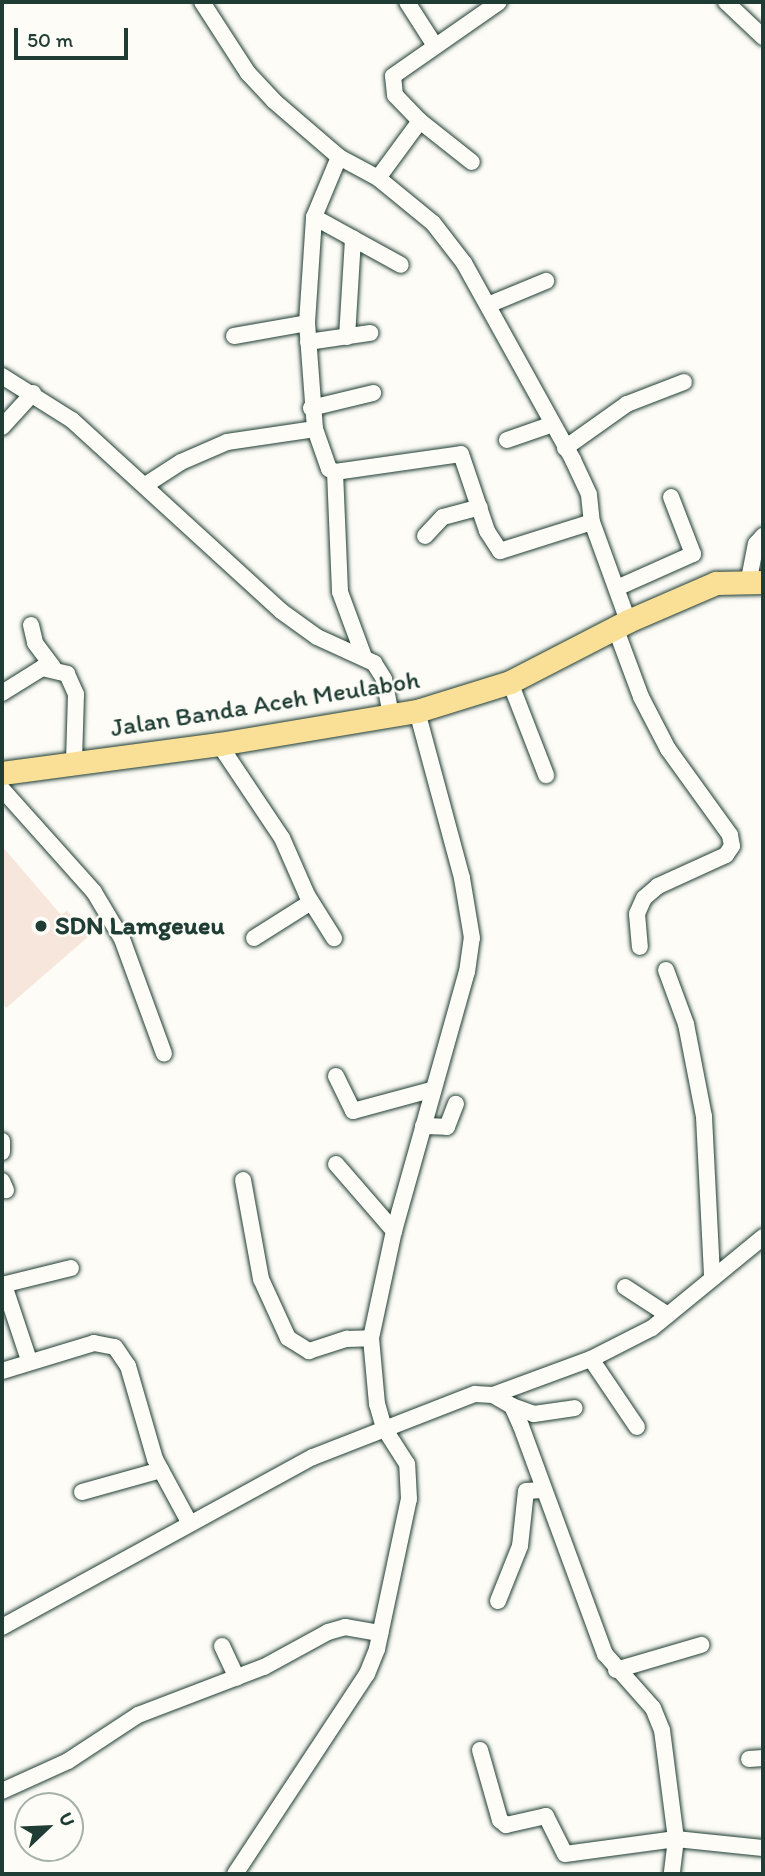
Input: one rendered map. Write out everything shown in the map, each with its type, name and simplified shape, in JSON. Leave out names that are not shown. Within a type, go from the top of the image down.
[{"type":"highway","name":"Jalan Banda Aceh Meulaboh","points":[[2,773],[219,744],[417,711],[510,681],[621,624],[716,583],[756,581]]},
{"type":"street","points":[[202,2],[248,73],[339,156],[378,178],[433,223],[464,263],[589,495],[592,522],[619,587],[621,624],[640,697],[668,749],[730,835],[732,846],[726,855],[658,886],[644,898],[637,914],[640,947]]},
{"type":"street","points":[[407,2],[434,44]]},
{"type":"street","points":[[472,162],[420,121],[395,95],[391,82],[434,44],[499,2]]},
{"type":"street","points":[[726,2],[763,37]]},
{"type":"street","points":[[378,178],[420,121]]},
{"type":"street","points":[[339,156],[314,217],[307,323],[311,408],[315,429],[329,469],[335,472],[461,454],[480,507],[500,551],[592,522]]},
{"type":"street","points":[[314,217],[401,265]]},
{"type":"street","points":[[347,337],[353,238]]},
{"type":"street","points":[[488,305],[546,281]]},
{"type":"street","points":[[234,336],[307,323]]},
{"type":"street","points":[[308,342],[370,333]]},
{"type":"street","points":[[2,376],[33,393],[72,420],[147,484],[281,611],[317,638],[364,657]]},
{"type":"street","points":[[565,448],[627,404],[684,382]]},
{"type":"street","points":[[2,427],[33,393]]},
{"type":"street","points":[[311,408],[373,393]]},
{"type":"street","points":[[507,440],[550,425]]},
{"type":"street","points":[[147,484],[181,462],[227,442],[315,429]]},
{"type":"street","points":[[335,472],[340,592],[364,657],[384,679],[391,716]]},
{"type":"street","points":[[619,587],[693,554],[671,497]]},
{"type":"street","points":[[425,536],[443,517],[480,507]]},
{"type":"street","points":[[756,581],[756,544],[763,536]]},
{"type":"street","points":[[31,625],[35,643],[53,667],[67,674],[76,694],[74,762]]},
{"type":"street","points":[[2,693],[42,668],[53,667]]},
{"type":"street","points":[[510,681],[546,775]]},
{"type":"street","points":[[236,1874],[334,1730],[367,1675],[380,1633],[410,1481],[407,1464],[371,1370],[371,1338],[394,1231],[427,1127],[431,1090],[467,972],[472,938],[462,878],[417,711]]},
{"type":"street","points":[[219,744],[282,838],[311,902],[334,937]]},
{"type":"street","points":[[2,789],[94,892],[115,927],[164,1054]]},
{"type":"street","points":[[254,938],[311,902]]},
{"type":"street","points":[[667,970],[686,1024],[704,1117],[712,1275]]},
{"type":"street","points":[[335,1076],[353,1111],[431,1090]]},
{"type":"street","points":[[427,1127],[450,1123],[456,1104]]},
{"type":"street","points":[[2,1141],[2,1152]]},
{"type":"street","points":[[336,1164],[394,1231]]},
{"type":"street","points":[[243,1180],[261,1279],[288,1338],[309,1351],[347,1339],[371,1338]]},
{"type":"street","points":[[2,1625],[313,1457],[475,1394],[493,1395],[591,1359],[668,1315],[712,1275],[763,1237]]},
{"type":"street","points":[[29,1360],[3,1285],[71,1268]]},
{"type":"street","points":[[625,1287],[668,1315]]},
{"type":"street","points":[[2,1371],[29,1360],[94,1343],[115,1347],[128,1366],[161,1470],[189,1522]]},
{"type":"street","points":[[591,1359],[638,1427]]},
{"type":"street","points":[[493,1395],[512,1406],[534,1413],[575,1408]]},
{"type":"street","points":[[512,1406],[588,1616],[616,1670],[653,1708],[662,1730],[676,1839],[672,1874]]},
{"type":"street","points":[[82,1492],[161,1470]]},
{"type":"street","points":[[498,1601],[520,1546],[526,1492],[543,1490]]},
{"type":"street","points":[[2,1791],[68,1761],[138,1715],[237,1678],[328,1632],[353,1628],[380,1633]]},
{"type":"street","points":[[616,1670],[702,1645]]},
{"type":"street","points":[[222,1646],[237,1678]]},
{"type":"street","points":[[480,1751],[500,1820],[506,1825],[546,1816],[561,1853],[676,1839],[763,1849]]},
{"type":"shaded area","name":"SDN Lamgeueu","points":[[2,846],[61,915],[67,911],[89,936],[6,1008],[2,1003]]},
{"type":"place","name":"SDN Lamgeueu","points":[[41,926]]}]
